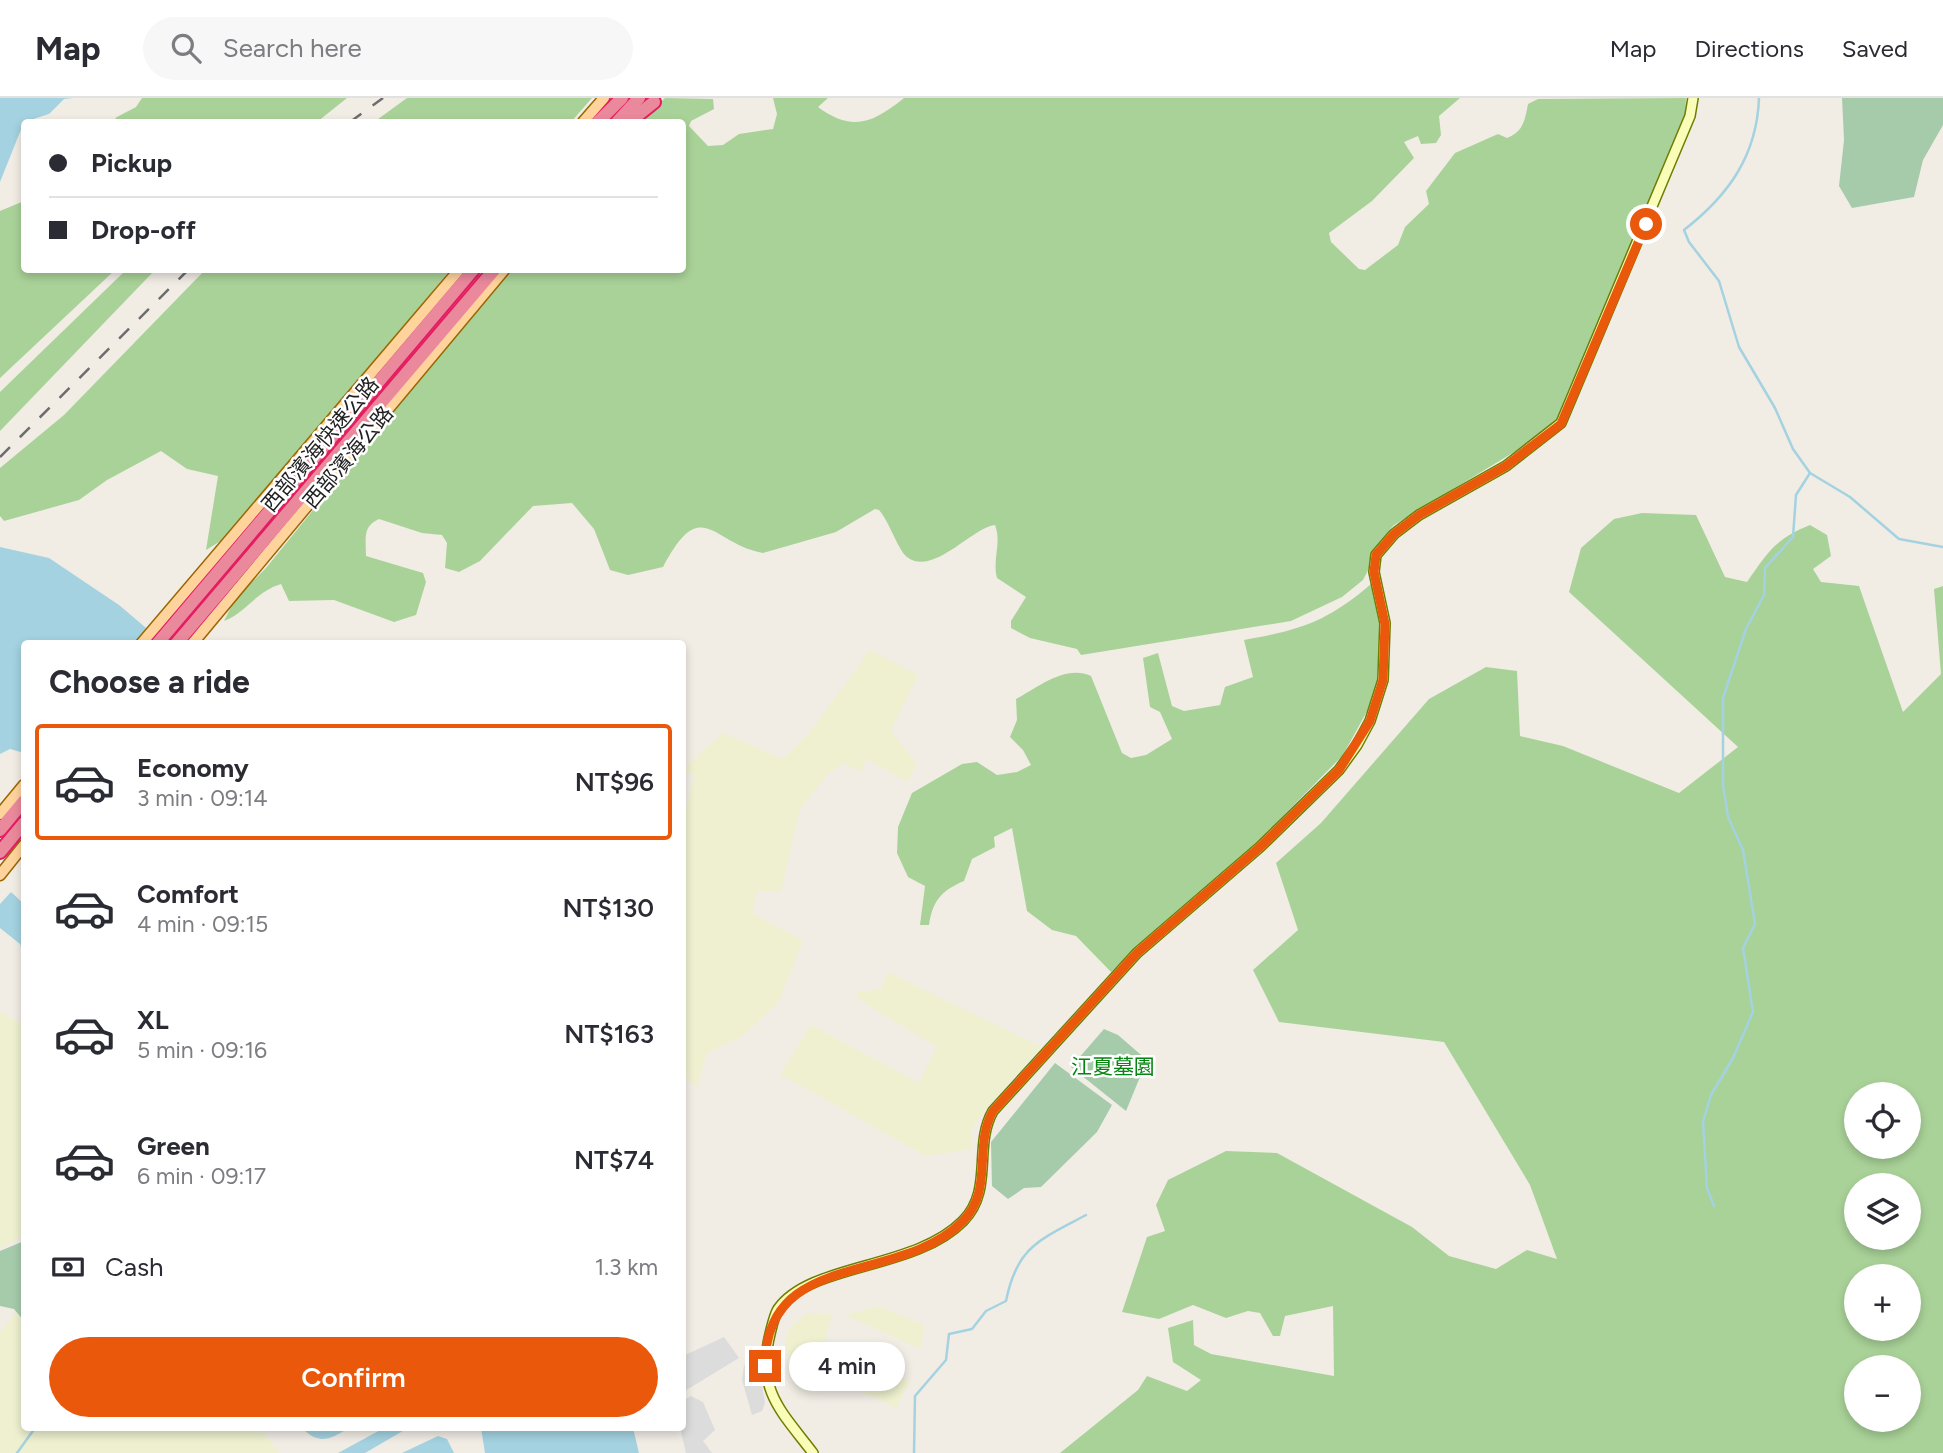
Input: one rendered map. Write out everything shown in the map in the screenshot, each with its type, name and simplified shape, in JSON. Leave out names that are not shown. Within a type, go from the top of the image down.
[{"type":"highway","points":[[599,119],[616,98]]},
{"type":"highway","points":[[600,119],[622,98]]},
{"type":"highway","points":[[620,119],[639,98]]},
{"type":"highway","points":[[633,119],[656,100]]},
{"type":"highway","name":"西部濱海快速公路","points":[[159,640],[170,619],[470,273]]},
{"type":"highway","name":"西部濱海快速公路","points":[[189,638],[492,273]]},
{"type":"highway","points":[[0,830],[21,805]]},
{"type":"highway","points":[[0,852],[21,827]]},
{"type":"main road","points":[[586,119],[604,98]]},
{"type":"main road","points":[[813,1453],[782,1416],[765,1366],[778,1310],[809,1285],[929,1246],[965,1220],[983,1181],[985,1124],[993,1111],[1137,953],[1260,847],[1339,770],[1370,721],[1383,680],[1385,624],[1374,572],[1376,555],[1394,534],[1419,515],[1506,466],[1561,424],[1690,116],[1693,98]]},
{"type":"main road","points":[[638,119],[656,100]]},
{"type":"main road","name":"西部濱海公路","points":[[146,640],[170,619],[457,273]]},
{"type":"main road","name":"西部濱海公路","points":[[189,638],[501,273]]},
{"type":"main road","points":[[0,814],[21,789]]},
{"type":"main road","points":[[0,875],[21,849]]},
{"type":"shaded area","points":[[724,1337],[739,1358],[686,1390],[686,1355]]},
{"type":"shaded area","points":[[758,1362],[765,1403],[762,1411],[752,1415],[742,1380],[744,1365]]},
{"type":"shaded area","points":[[691,1396],[703,1402],[715,1430],[703,1441],[712,1453],[686,1453],[681,1431],[686,1431],[686,1399]]},
{"type":"green space","points":[[142,98],[347,98],[321,119],[115,118],[136,107]]},
{"type":"green space","points":[[407,98],[592,98],[574,119],[378,119]]},
{"type":"green space","points":[[665,98],[713,99],[714,109],[691,121],[689,126],[708,146],[723,145],[739,134],[773,129],[777,114],[773,98],[828,98],[818,107],[842,120],[853,122],[873,118],[904,98],[1460,98],[1439,116],[1441,135],[1436,143],[1421,144],[1418,136],[1404,142],[1414,158],[1372,201],[1329,233],[1331,242],[1359,269],[1365,270],[1398,245],[1405,227],[1429,204],[1426,191],[1455,153],[1498,134],[1507,138],[1517,132],[1526,115],[1528,104],[1538,99],[1686,98],[1685,116],[1565,411],[1551,428],[1534,440],[1394,525],[1363,580],[1342,597],[1291,621],[1081,655],[1077,649],[1030,638],[1011,628],[1011,621],[1026,597],[997,578],[998,538],[995,525],[928,561],[907,557],[883,515],[875,509],[836,532],[763,553],[746,548],[708,529],[698,528],[688,532],[676,545],[663,567],[628,575],[610,570],[594,529],[572,503],[533,506],[480,561],[459,572],[445,568],[447,543],[442,535],[422,533],[379,519],[374,522],[366,534],[366,556],[423,573],[426,582],[416,615],[394,622],[334,600],[289,601],[281,584],[264,592],[239,613],[224,621],[235,599],[266,568],[506,273],[686,273],[686,119],[643,119]]},
{"type":"green space","points":[[1842,98],[1943,98],[1943,125],[1923,160],[1914,197],[1852,208],[1839,186],[1844,140]]},
{"type":"green space","points":[[21,202],[21,273],[112,273],[0,378],[0,211]]},
{"type":"green space","points":[[123,273],[152,273],[0,431],[0,392]]},
{"type":"green space","points":[[202,273],[448,273],[232,534],[206,550],[218,476],[187,469],[161,451],[107,480],[79,500],[4,521],[0,516],[0,468],[64,415]]},
{"type":"green space","points":[[1642,513],[1696,515],[1725,577],[1747,582],[1780,541],[1810,525],[1827,535],[1831,556],[1813,569],[1821,582],[1859,586],[1903,712],[1941,674],[1934,589],[1943,586],[1943,1453],[1060,1453],[1138,1390],[1147,1376],[1187,1391],[1201,1380],[1173,1362],[1168,1328],[1193,1320],[1194,1345],[1211,1354],[1334,1376],[1333,1306],[1285,1316],[1280,1336],[1273,1336],[1260,1313],[1248,1311],[1226,1318],[1193,1305],[1159,1319],[1122,1312],[1147,1237],[1165,1231],[1156,1205],[1168,1180],[1226,1151],[1277,1153],[1412,1227],[1449,1256],[1496,1269],[1527,1250],[1557,1259],[1530,1185],[1444,1042],[1279,1022],[1253,970],[1298,930],[1276,863],[1321,823],[1429,699],[1486,667],[1517,671],[1520,736],[1563,746],[1679,793],[1738,747],[1569,592],[1581,548],[1614,519]]},
{"type":"green space","points":[[1371,584],[1379,584],[1383,682],[1343,755],[1245,855],[1111,972],[1076,936],[1052,930],[1027,911],[1012,828],[994,837],[995,847],[972,859],[964,881],[939,897],[929,925],[920,925],[925,886],[908,877],[897,853],[898,827],[912,793],[962,764],[977,762],[997,775],[1017,772],[1031,765],[1023,750],[1010,737],[1017,720],[1016,699],[1052,678],[1072,673],[1091,676],[1122,753],[1131,758],[1146,755],[1172,739],[1160,712],[1150,707],[1143,658],[1158,653],[1172,706],[1184,711],[1220,705],[1225,687],[1253,677],[1244,640],[1297,628],[1326,616]]},
{"type":"green space","points":[[870,650],[918,675],[891,730],[917,765],[907,782],[866,759],[861,772],[843,763],[828,774],[800,809],[781,892],[756,892],[753,913],[803,941],[778,1003],[741,1037],[707,1053],[697,1088],[686,1078],[686,807],[695,776],[686,771],[686,766],[723,733],[783,759],[807,736]]},
{"type":"green space","points":[[888,972],[1041,1047],[986,1108],[971,1130],[972,1149],[926,1156],[780,1074],[811,1025],[919,1083],[937,1047],[859,1000],[857,992],[881,989]]},
{"type":"green space","points":[[0,1012],[21,1023],[21,1237],[3,1247],[0,1246]]},
{"type":"green space","name":"江夏墓園","points":[[1104,1029],[1118,1035],[1147,1060],[1126,1111],[1071,1067]]},
{"type":"green space","points":[[1055,1063],[1112,1105],[1097,1132],[1041,1187],[1024,1188],[1008,1199],[992,1186],[991,1142]]},
{"type":"green space","points":[[21,1242],[21,1317],[14,1309],[0,1306],[0,1251]]},
{"type":"green space","points":[[878,1306],[924,1325],[921,1349],[845,1315]]},
{"type":"green space","points":[[19,1308],[21,1431],[262,1431],[280,1453],[0,1453],[0,1333]]},
{"type":"green space","points":[[807,1313],[832,1314],[825,1340],[910,1381],[896,1408],[782,1353],[789,1329]]},
{"type":"water","points":[[0,98],[73,98],[64,99],[49,114],[33,119],[21,119],[21,130],[0,182]]},
{"type":"water","points":[[0,547],[49,558],[119,605],[160,640],[21,640],[21,752],[10,749],[0,754]]},
{"type":"water","points":[[11,892],[21,901],[21,948],[0,928],[0,904]]},
{"type":"water","points":[[306,1431],[343,1431],[324,1439]]},
{"type":"water","points":[[378,1431],[403,1431],[365,1453],[338,1453]]},
{"type":"water","points":[[481,1431],[634,1431],[639,1453],[485,1453]]},
{"type":"water","points":[[438,1436],[447,1439],[454,1453],[402,1453]]},
{"type":"waterway","points":[[1759,98],[1753,138],[1738,172],[1714,203],[1684,230],[1689,242],[1719,281],[1739,347],[1775,408],[1793,449],[1810,473],[1850,497],[1899,539],[1943,547]]},
{"type":"waterway","points":[[1714,1206],[1707,1188],[1703,1122],[1711,1095],[1733,1058],[1753,1012],[1743,948],[1755,924],[1743,850],[1728,817],[1723,785],[1723,698],[1746,629],[1764,595],[1765,568],[1793,537],[1796,495],[1810,473]]},
{"type":"waterway","points":[[914,1453],[915,1396],[946,1360],[949,1334],[972,1329],[986,1311],[1006,1301],[1024,1256],[1043,1239],[1086,1215]]},
{"type":"waterway","points":[[17,1453],[33,1431]]},
{"type":"railway","points":[[354,119],[383,98]]},
{"type":"railway","points":[[0,457],[185,273]]},
{"type":"route","points":[[765,1366],[772,1326],[778,1310],[790,1297],[809,1285],[900,1258],[929,1246],[965,1220],[974,1206],[983,1181],[982,1146],[985,1124],[993,1111],[1137,953],[1260,847],[1339,770],[1370,721],[1383,680],[1385,624],[1374,572],[1376,555],[1394,534],[1419,515],[1506,466],[1561,424],[1646,224]]}]
